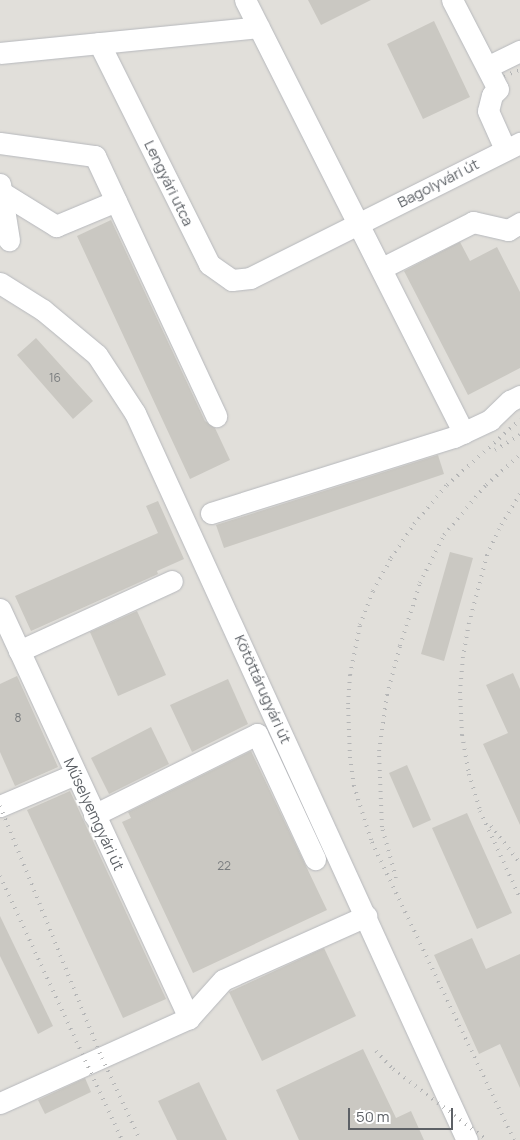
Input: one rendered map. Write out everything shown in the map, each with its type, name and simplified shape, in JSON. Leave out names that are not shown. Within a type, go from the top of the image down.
[{"type":"street","points":[[245,0],[464,433]]},
{"type":"street","points":[[452,0],[498,88],[492,95],[488,111],[512,146]]},
{"type":"street","points":[[0,53],[259,28]]},
{"type":"street","name":"Lengyári utca","points":[[99,43],[209,264],[232,280],[250,278],[357,223]]},
{"type":"street","points":[[486,67],[520,51]]},
{"type":"street","points":[[0,143],[95,156],[216,416]]},
{"type":"street","name":"Bagolyvári út","points":[[357,223],[512,146]]},
{"type":"street","points":[[1,188],[56,226],[116,202]]},
{"type":"street","points":[[1,188],[9,240]]},
{"type":"street","points":[[382,268],[473,222],[508,230],[520,223]]},
{"type":"street","name":"Kötöttárugyári út","points":[[0,283],[43,310],[96,355],[136,413],[467,1140]]},
{"type":"street","points":[[211,513],[464,433],[490,420],[510,401],[520,396]]},
{"type":"street","points":[[19,651],[172,580]]},
{"type":"street","name":"Műselyemgyári út","points":[[0,609],[189,1018]]},
{"type":"street","points":[[94,815],[257,734],[315,859]]},
{"type":"street","points":[[0,806],[75,774]]},
{"type":"street","points":[[0,1103],[189,1018],[223,980],[366,916]]},
{"type":"shaded area","points":[[0,0],[520,0],[520,1140],[0,1140]]},
{"type":"building","points":[[308,0],[371,0],[321,25]]},
{"type":"building","points":[[434,21],[470,97],[423,119],[387,44]]},
{"type":"building","points":[[111,220],[205,421],[215,428],[230,460],[190,479],[77,236]]},
{"type":"building","points":[[460,242],[470,261],[497,247],[520,292],[520,368],[468,395],[404,271]]},
{"type":"building","points":[[36,338],[93,401],[73,419],[17,355]]},
{"type":"building","points":[[438,455],[444,474],[224,548],[216,525]]},
{"type":"building","points":[[158,501],[184,559],[157,571],[158,574],[31,631],[15,596],[158,533],[146,506]]},
{"type":"building","points":[[450,552],[473,558],[444,661],[421,654]]},
{"type":"building","points":[[137,611],[166,675],[118,696],[90,632]]},
{"type":"building","points":[[513,673],[520,689],[520,825],[483,744],[508,733],[486,685]]},
{"type":"building","points":[[17,676],[58,767],[15,786],[0,752],[0,684]]},
{"type":"building","points":[[228,679],[248,724],[192,752],[170,705]]},
{"type":"building","points":[[151,727],[169,764],[109,794],[91,758]]},
{"type":"building","points":[[251,751],[327,910],[193,973],[122,822],[131,818],[128,812]]},
{"type":"building","points":[[407,765],[431,820],[413,828],[389,773]]},
{"type":"building","points":[[70,791],[166,999],[123,1018],[27,810]]},
{"type":"building","points":[[467,813],[512,913],[477,929],[432,828]]},
{"type":"building","points":[[0,916],[53,1026],[38,1034],[0,956]]},
{"type":"building","points":[[472,938],[486,969],[520,954],[520,1088],[500,1044],[479,1054],[434,955]]},
{"type":"building","points":[[324,948],[356,1016],[262,1061],[229,992]]},
{"type":"building","points":[[363,1049],[396,1118],[411,1111],[424,1140],[299,1140],[276,1090]]},
{"type":"building","points":[[85,1078],[91,1092],[45,1114],[38,1100]]},
{"type":"building","points":[[199,1082],[227,1140],[177,1140],[158,1101]]},
{"type":"railway","points":[[504,76],[520,70]]},
{"type":"railway","points":[[514,1140],[371,840],[354,786],[350,758],[348,704],[350,675],[360,625],[373,591],[391,558],[414,524],[447,485],[520,420]]},
{"type":"railway","points":[[495,450],[520,435]]},
{"type":"railway","points":[[396,878],[382,827],[379,751],[387,695],[400,646],[420,583],[444,535],[486,485],[520,455]]},
{"type":"railway","points":[[520,494],[499,529],[487,555],[469,623],[463,657],[460,692],[462,735],[469,774],[480,811],[520,898]]},
{"type":"railway","points":[[0,806],[102,1058],[140,1140]]},
{"type":"railway","points":[[491,826],[520,863]]},
{"type":"railway","points":[[0,876],[122,1140]]},
{"type":"railway","points":[[376,1051],[393,1069],[487,1140]]}]
